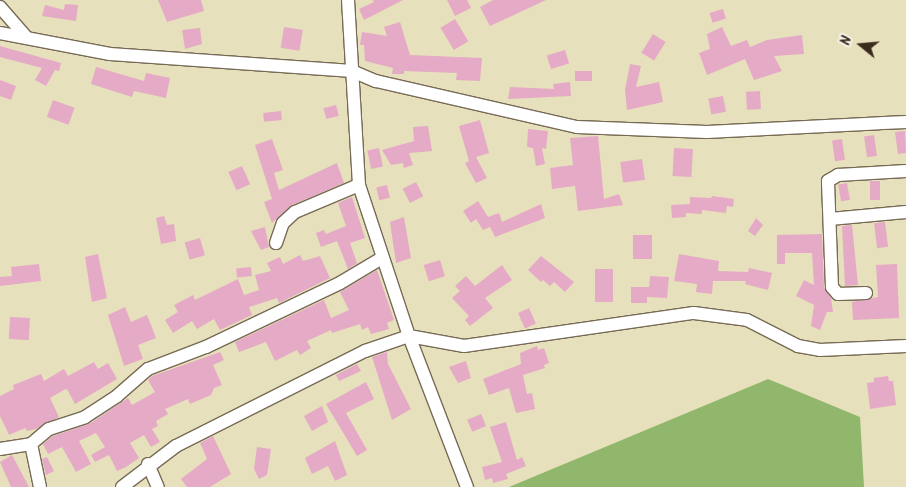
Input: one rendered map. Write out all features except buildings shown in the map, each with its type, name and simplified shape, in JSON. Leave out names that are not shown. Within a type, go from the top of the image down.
[{"type":"street","points":[[348,0],[359,185],[408,336],[467,487]]},
{"type":"street","points":[[0,7],[4,16],[27,38]]},
{"type":"street","points":[[0,33],[110,54],[352,71],[376,81],[576,127],[706,132],[906,122]]},
{"type":"street","points":[[866,292],[838,294],[832,287],[828,182],[832,177],[906,171]]},
{"type":"street","points":[[276,243],[283,223],[295,212],[359,185]]},
{"type":"street","points":[[830,219],[906,212]]},
{"type":"street","points":[[0,449],[31,444],[49,429],[85,417],[117,396],[148,369],[206,347],[340,283],[382,258]]},
{"type":"street","points":[[122,487],[148,464],[176,446],[357,355],[408,336],[464,346],[694,313],[747,320],[798,346],[820,350],[906,346]]},
{"type":"street","points":[[31,444],[40,487]]},
{"type":"street","points":[[148,464],[158,487]]},
{"type":"green space","points":[[768,379],[860,417],[864,487],[509,487]]}]
